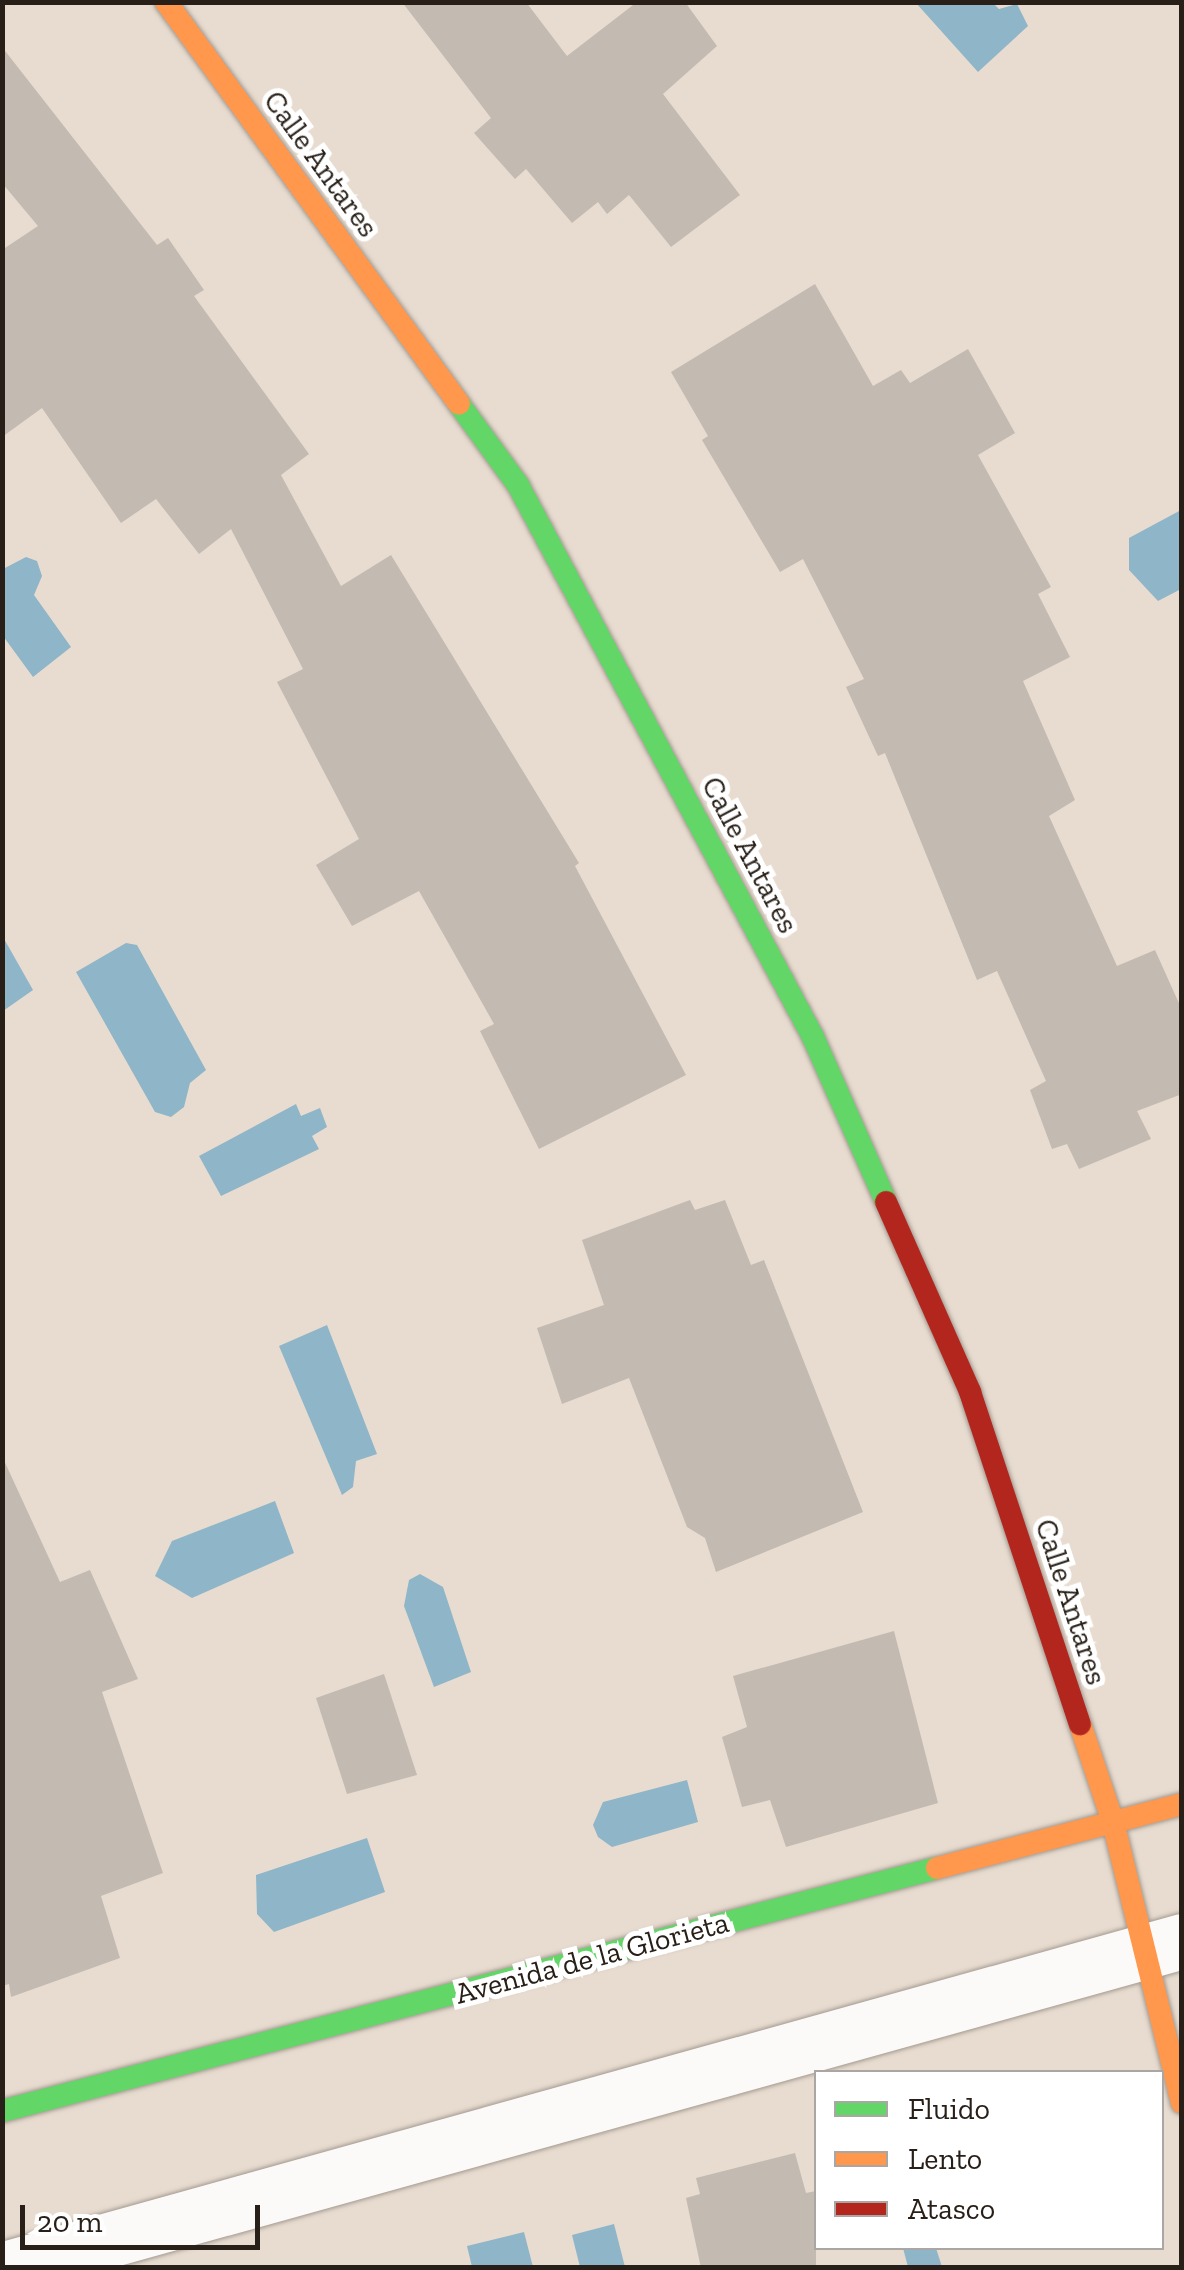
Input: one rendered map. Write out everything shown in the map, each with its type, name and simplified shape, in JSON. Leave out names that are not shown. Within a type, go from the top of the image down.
[{"type":"street","name":"Calle Antares","points":[[166,2],[518,485],[813,1037],[970,1392],[1113,1822],[1161,1946],[1182,2103]]},
{"type":"street","name":"Avenida de la Glorieta","points":[[2,2111],[1182,1804]]},
{"type":"street","points":[[8,2268],[1161,1946]]},
{"type":"water","points":[[916,3],[993,3],[999,9],[1017,4],[1028,26],[978,72]]},
{"type":"water","points":[[1181,510],[1181,589],[1158,601],[1129,570],[1129,538]]},
{"type":"water","points":[[26,557],[37,561],[42,576],[34,595],[71,647],[33,677],[3,636],[3,569]]},
{"type":"water","points":[[3,937],[33,990],[2,1011]]},
{"type":"water","points":[[126,943],[137,945],[206,1070],[190,1083],[184,1107],[171,1117],[155,1112],[76,972]]},
{"type":"water","points":[[296,1104],[301,1116],[320,1108],[327,1127],[312,1136],[319,1149],[221,1196],[199,1156]]},
{"type":"water","points":[[327,1325],[377,1454],[356,1461],[353,1487],[342,1495],[279,1346]]},
{"type":"water","points":[[275,1501],[294,1553],[192,1598],[155,1576],[172,1541]]},
{"type":"water","points":[[420,1574],[443,1587],[471,1672],[434,1687],[404,1606],[409,1580]]},
{"type":"water","points":[[687,1780],[698,1822],[612,1847],[598,1837],[593,1825],[603,1802]]},
{"type":"water","points":[[367,1838],[385,1892],[274,1932],[257,1914],[256,1875]]},
{"type":"water","points":[[614,2224],[625,2267],[580,2267],[572,2235]]},
{"type":"water","points":[[524,2232],[533,2267],[472,2267],[467,2246]]},
{"type":"water","points":[[904,2250],[937,2250],[942,2267],[908,2267]]},
{"type":"building","points":[[402,2],[526,2],[567,56],[637,2],[685,2],[717,46],[663,94],[740,195],[671,247],[629,195],[607,214],[598,202],[572,223],[526,169],[515,179],[474,133],[491,118]]},
{"type":"building","points":[[2,47],[157,245],[168,238],[204,290],[194,296],[309,454],[281,475],[341,586],[391,555],[579,863],[575,866],[686,1075],[539,1149],[480,1031],[494,1024],[419,891],[352,926],[316,865],[359,839],[277,682],[303,669],[231,529],[199,554],[156,499],[121,523],[42,408],[2,437],[2,250],[38,226],[2,183]]},
{"type":"building","points":[[815,284],[873,386],[901,370],[910,383],[968,349],[1015,433],[978,455],[1051,587],[1038,594],[1070,657],[1023,681],[1075,800],[1049,816],[1117,966],[1155,950],[1182,1010],[1182,1094],[1137,1111],[1151,1139],[1079,1169],[1067,1144],[1052,1149],[1030,1090],[1046,1081],[997,971],[977,980],[885,753],[878,756],[846,687],[864,679],[803,559],[780,572],[702,440],[708,436],[671,372]]},
{"type":"building","points":[[690,1200],[695,1210],[725,1200],[751,1265],[764,1260],[863,1512],[716,1572],[705,1538],[687,1527],[629,1378],[562,1404],[537,1328],[604,1305],[582,1240]]},
{"type":"building","points":[[2,1456],[60,1582],[90,1570],[138,1679],[102,1692],[163,1873],[101,1896],[120,1958],[11,1997],[9,1984],[2,1986]]},
{"type":"building","points":[[894,1631],[938,1803],[786,1847],[770,1800],[742,1807],[722,1737],[747,1727],[733,1676]]},
{"type":"building","points":[[384,1674],[417,1775],[347,1794],[316,1698]]},
{"type":"building","points":[[795,2153],[806,2193],[814,2191],[816,2268],[701,2268],[686,2198],[700,2194],[696,2178]]},
{"type":"traffic: fast","points":[[459,404],[518,485],[813,1037],[886,1202]]},
{"type":"traffic: fast","points":[[2,2111],[937,1868]]},
{"type":"traffic: slow","points":[[166,2],[459,404]]},
{"type":"traffic: slow","points":[[1080,1724],[1113,1822],[1182,2103]]},
{"type":"traffic: slow","points":[[937,1868],[1182,1804]]},
{"type":"traffic: jam","points":[[886,1202],[970,1392],[1080,1724]]}]
